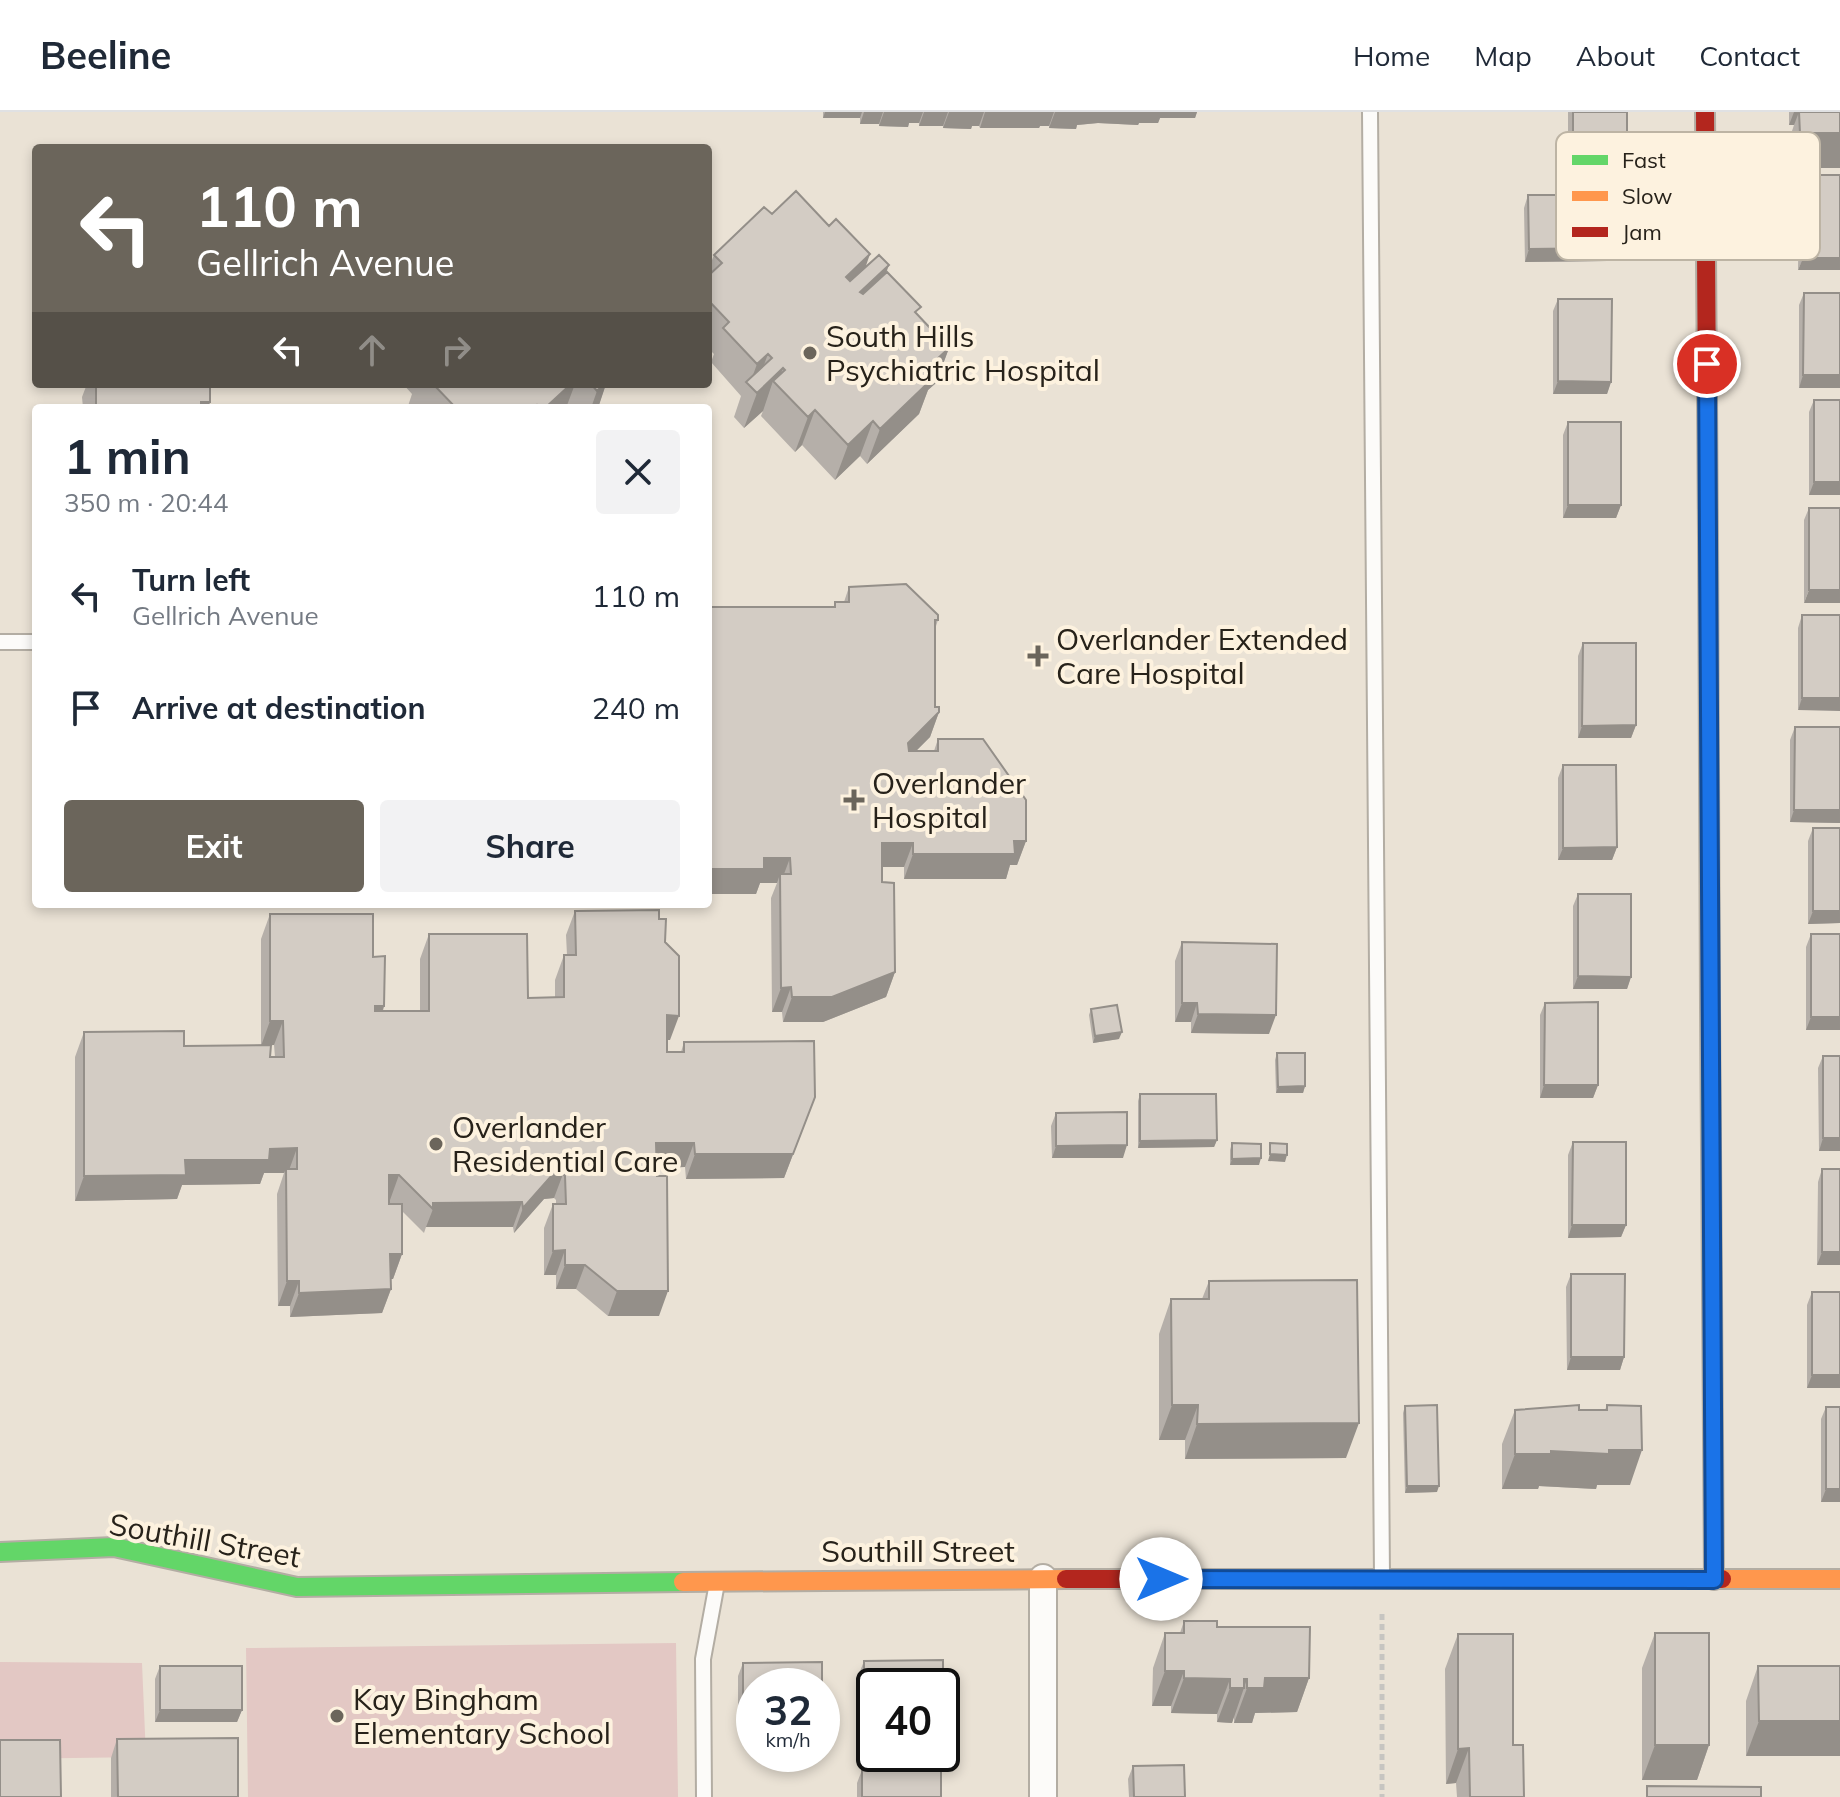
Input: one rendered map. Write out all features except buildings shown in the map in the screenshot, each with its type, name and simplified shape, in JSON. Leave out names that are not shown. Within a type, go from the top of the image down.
[{"type":"street","points":[[1705,112],[1705,132]]},
{"type":"street","points":[[1706,260],[1714,1580]]},
{"type":"street","name":"Southill Street","points":[[0,1552],[114,1547],[297,1587],[1043,1578],[1840,1579]]},
{"type":"street","points":[[1043,1578],[1043,1797]]},
{"type":"lane","points":[[1370,112],[1382,1580]]},
{"type":"lane","points":[[0,642],[32,642]]},
{"type":"lane","points":[[704,1797],[703,1659],[718,1580]]},
{"type":"path","points":[[1382,1580],[1382,1797]]},
{"type":"shaded area","points":[[676,1643],[678,1797],[248,1797],[246,1648]]},
{"type":"shaded area","points":[[0,1662],[142,1663],[146,1757],[0,1759]]},
{"type":"traffic: fast","points":[[1710,1005],[1714,1580]]},
{"type":"traffic: fast","points":[[0,1552],[114,1547],[297,1587],[683,1582]]},
{"type":"traffic: slow","points":[[1708,536],[1710,1005]]},
{"type":"traffic: slow","points":[[683,1582],[1066,1579]]},
{"type":"traffic: slow","points":[[1722,1579],[1840,1579]]},
{"type":"traffic: jam","points":[[1705,112],[1705,132]]},
{"type":"traffic: jam","points":[[1706,260],[1708,536]]},
{"type":"traffic: jam","points":[[1066,1579],[1722,1579]]},
{"type":"place","name":"South Hills Psychiatric Hospital","points":[[810,353]]},
{"type":"place","name":"Overlander Extended Care Hospital","points":[[1038,656]]},
{"type":"place","name":"Overlander Hospital","points":[[854,800]]},
{"type":"place","name":"Overlander Residential Care","points":[[436,1144]]},
{"type":"place","name":"Kay Bingham Elementary School","points":[[337,1716]]},
{"type":"route","points":[[1161,1579],[1714,1580],[1707,364]]}]
